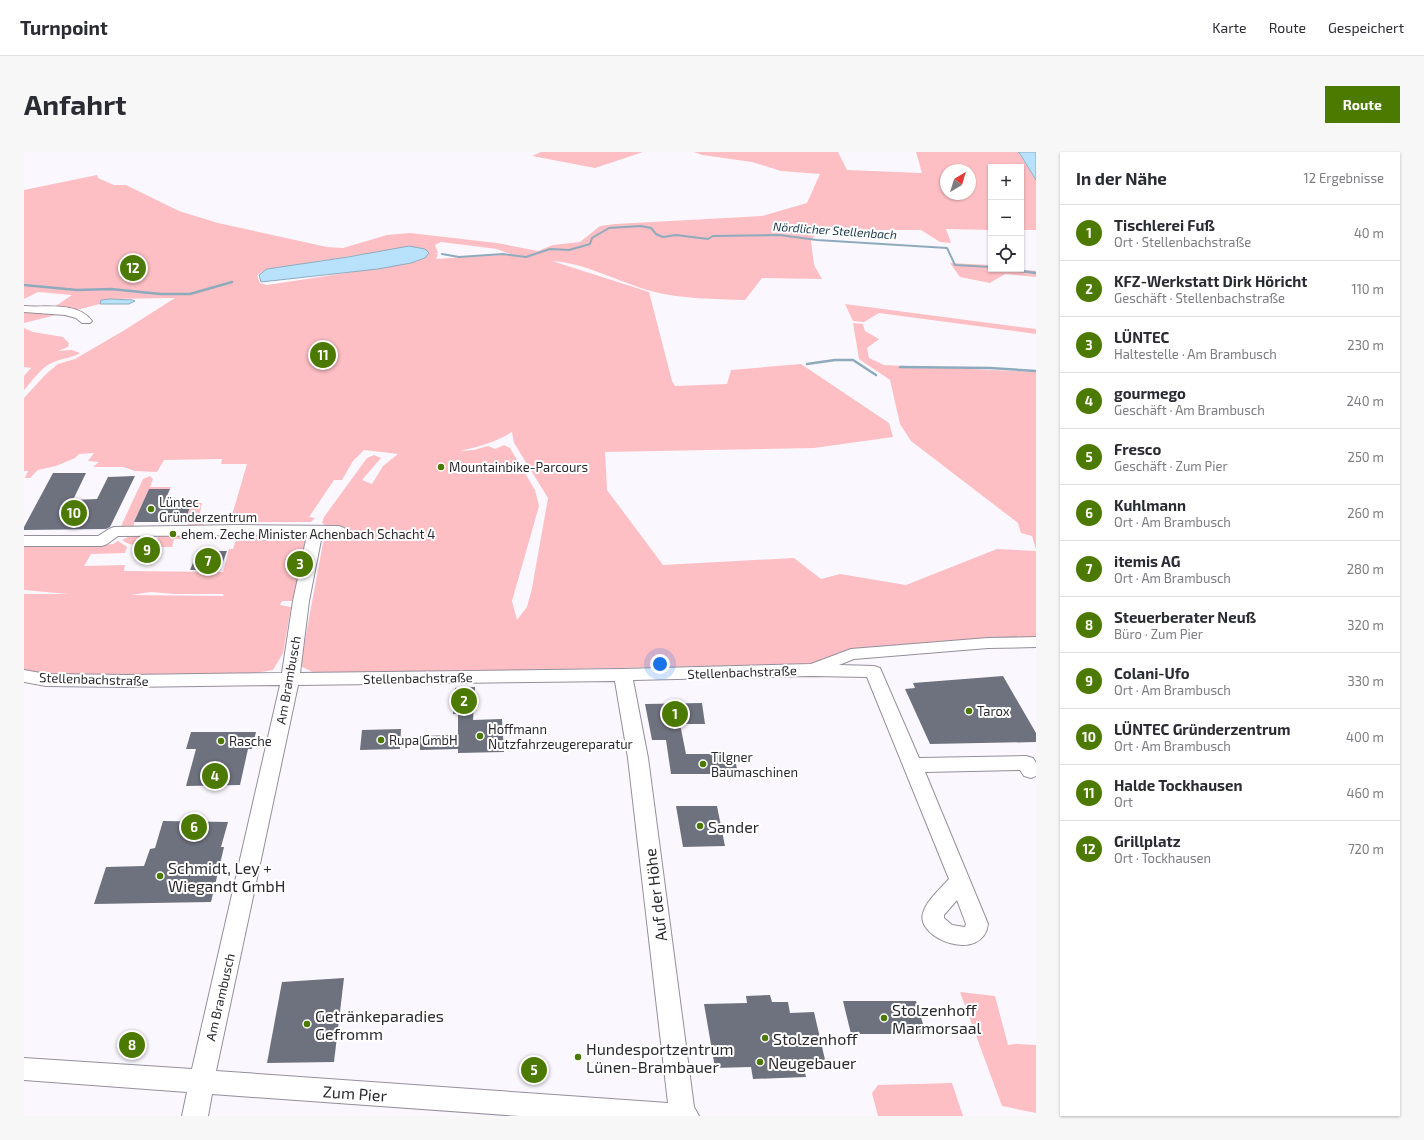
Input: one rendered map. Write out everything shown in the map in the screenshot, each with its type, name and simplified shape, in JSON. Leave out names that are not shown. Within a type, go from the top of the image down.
[{"type":"street","points":[[24,309],[68,312],[76,314],[86,321]]},
{"type":"street","points":[[24,542],[102,541],[114,532],[241,530],[339,531]]},
{"type":"street","name":"Am Brambusch","points":[[195,1116],[211,1035],[290,680],[301,601],[315,531]]},
{"type":"street","name":"Stellenbachstraße","points":[[812,670],[851,654],[988,643],[1036,642]]},
{"type":"street","name":"Stellenbachstraße","points":[[24,676],[46,680],[126,681],[623,675],[812,670],[874,672],[960,880]]},
{"type":"street","name":"Auf der Höhe","points":[[623,675],[638,758],[682,1116]]},
{"type":"street","points":[[912,765],[1026,763],[1031,772]]},
{"type":"street","name":"Zum Pier","points":[[24,1069],[686,1116]]},
{"type":"shaded area","points":[[541,152],[643,152],[595,168],[532,156]]},
{"type":"shaded area","points":[[694,152],[838,152],[847,170],[922,173],[916,152],[1018,152],[1036,180],[1036,230],[1024,230],[1024,164],[988,164],[988,230],[946,229],[951,243],[940,242],[921,230],[818,230],[811,241],[814,265],[822,279],[762,278],[745,300],[698,298],[662,294],[577,265],[552,261],[649,292],[672,381],[675,386],[727,384],[731,370],[801,364],[889,423],[893,437],[814,448],[605,452],[607,490],[663,565],[794,558],[821,579],[840,574],[906,585],[997,549],[1036,551],[1036,640],[861,649],[811,664],[317,674],[300,666],[324,538],[339,534],[322,523],[324,517],[367,458],[374,455],[381,458],[362,480],[372,484],[383,466],[398,454],[364,450],[353,461],[342,480],[334,480],[309,517],[315,518],[311,522],[230,522],[247,464],[221,464],[222,459],[164,460],[157,472],[135,471],[123,467],[93,467],[99,462],[88,461],[94,453],[79,454],[75,458],[56,466],[38,470],[30,478],[25,478],[24,480],[28,471],[24,471],[24,398],[46,374],[58,364],[75,359],[175,298],[101,300],[100,304],[24,323],[24,305],[51,309],[72,295],[38,292],[24,299],[24,190],[97,175],[98,178],[114,185],[126,185],[179,211],[218,223],[327,247],[343,248],[387,235],[410,233],[497,243],[538,251],[553,245],[580,242],[600,226],[762,216],[807,203],[820,174],[781,171],[752,162],[702,155]],"holes":[[[441,242],[497,249],[513,255],[436,259],[438,254],[435,253],[438,253],[435,245]],[[365,254],[425,258],[411,263],[267,285],[260,283],[257,275],[267,269]],[[512,432],[514,443],[548,498],[532,588],[527,607],[517,620],[512,601],[539,506],[535,490],[510,448],[504,445],[495,449],[488,446],[474,450],[460,451],[487,444]]]},
{"type":"shaded area","points":[[950,263],[988,265],[988,272],[1024,272],[1024,270],[1036,271],[1036,277],[1005,274],[990,283],[960,277]]},
{"type":"shaded area","points":[[845,304],[1036,329],[1036,334],[879,313],[864,322],[853,321]]},
{"type":"shaded area","points":[[853,323],[863,324],[865,331],[879,339],[867,348],[869,358],[884,365],[1036,372],[1036,550],[1032,536],[1021,533],[1018,523],[911,441],[900,424],[890,380],[859,359]]},
{"type":"shaded area","points":[[24,328],[33,332],[63,337],[69,343],[68,347],[58,351],[72,350],[80,353],[45,367],[24,390],[24,376],[31,368],[24,367]]},
{"type":"shaded area","points":[[150,476],[153,479],[150,487],[171,487],[170,489],[149,489],[134,522],[134,527],[121,526],[143,479]]},
{"type":"shaded area","points":[[191,503],[202,503],[198,522],[206,522],[202,526],[190,526],[184,522]]},
{"type":"shaded area","points":[[243,532],[242,537],[286,538],[287,534],[290,534],[300,536],[306,541],[292,601],[282,601],[280,605],[291,607],[283,653],[273,670],[256,673],[45,675],[24,671],[24,594],[68,594],[24,590],[24,547],[104,545],[113,544],[118,541],[127,547],[125,553],[91,554],[84,566],[125,565],[124,571],[223,572],[229,549],[233,549],[238,533]],"holes":[[[151,592],[174,594],[223,594],[224,596],[131,595]]]},
{"type":"shaded area","points":[[152,533],[147,543],[131,545],[122,540],[134,534]]},
{"type":"shaded area","points":[[160,533],[184,535],[183,539],[174,539],[172,547],[160,547],[155,543]]},
{"type":"shaded area","points":[[960,992],[995,996],[1008,1045],[1036,1045],[1036,1113],[1002,1106]]},
{"type":"shaded area","points":[[952,1083],[963,1116],[878,1116],[872,1093],[878,1085]]},
{"type":"water","points":[[1018,152],[1036,152],[1036,180],[1020,154]]},
{"type":"water","points":[[409,246],[425,249],[429,253],[425,258],[411,263],[378,269],[261,282],[259,275],[267,269]]},
{"type":"water","points":[[110,299],[135,301],[129,304],[100,304],[101,300]]},
{"type":"building","name":"Lüntec Gründerzentrum","points":[[53,473],[86,473],[73,500],[97,499],[108,477],[135,476],[110,527],[106,529],[24,530],[24,527]]},
{"type":"building","name":"Lüntec Gründerzentrum","points":[[149,489],[170,489],[163,505],[191,505],[184,522],[134,522]]},
{"type":"building","points":[[151,543],[158,545],[161,548],[154,555],[141,557],[132,553],[138,546]]},
{"type":"building","points":[[198,551],[227,551],[220,570],[190,570]]},
{"type":"building","name":"Tarox","points":[[1003,676],[1036,733],[1036,742],[930,744],[905,689],[915,688],[913,683]]},
{"type":"building","points":[[475,687],[473,720],[502,719],[504,752],[458,753],[458,749],[420,750],[420,736],[458,735],[458,714],[453,714],[455,688]]},
{"type":"building","points":[[702,703],[705,724],[680,724],[686,754],[734,754],[738,774],[671,774],[666,740],[652,740],[645,704]]},
{"type":"building","name":"Rupa GmbH","points":[[401,729],[400,749],[360,750],[362,730]]},
{"type":"building","points":[[191,732],[256,732],[252,749],[248,749],[240,785],[186,786],[196,749],[186,749]]},
{"type":"building","name":"Sander","points":[[676,806],[717,806],[725,846],[683,847]]},
{"type":"building","name":"Schmidt, Ley + Wiegandt GmbH","points":[[163,821],[228,822],[221,847],[224,847],[211,902],[94,904],[106,867],[144,866],[150,849],[155,848]]},
{"type":"building","name":"Getränkeparadies Gefromm","points":[[344,978],[334,1062],[267,1063],[282,982]]},
{"type":"building","name":"Stolzenhoff","points":[[770,995],[772,1002],[788,1002],[790,1013],[814,1012],[826,1064],[803,1064],[806,1077],[753,1079],[751,1067],[715,1068],[704,1004],[747,1003],[746,996]]},
{"type":"building","name":"Stolzenhoff Marmorsaal","points":[[843,1001],[916,1001],[926,1034],[851,1034]]},
{"type":"waterway","name":"Nördlicher Stellenbach","points":[[442,254],[459,257],[503,254],[526,257],[550,249],[569,250],[590,244],[592,238],[609,228],[641,226],[651,228],[656,234],[663,237],[676,235],[708,239],[713,236],[779,235],[817,240],[947,248],[955,265],[988,267]]},
{"type":"waterway","name":"Nördlicher Stellenbach","points":[[1024,271],[1036,273]]},
{"type":"waterway","name":"Nördlicher Stellenbach","points":[[24,285],[77,290],[111,289],[160,294],[190,294],[232,282]]},
{"type":"waterway","points":[[807,364],[835,360],[853,360],[876,375]]},
{"type":"waterway","points":[[900,367],[990,368],[1036,371]]},
{"type":"place","name":"Grillplatz","points":[[133,268]]},
{"type":"place","name":"Halde Tockhausen","points":[[323,355]]},
{"type":"place","name":"Mountainbike-Parcours","points":[[441,467]]},
{"type":"place","name":"Lüntec Gründerzentrum","points":[[151,509]]},
{"type":"place","name":"LÜNTEC Gründerzentrum","points":[[74,513]]},
{"type":"place","name":"ehem. Zeche Minister Achenbach Schacht 4","points":[[173,534]]},
{"type":"place","name":"Colani-Ufo","points":[[147,550]]},
{"type":"place","name":"itemis AG","points":[[208,561]]},
{"type":"place","name":"LÜNTEC","points":[[300,564]]},
{"type":"place","name":"KFZ-Werkstatt Dirk Höricht","points":[[464,701]]},
{"type":"place","name":"Tarox","points":[[969,711]]},
{"type":"place","name":"Tischlerei Fuß","points":[[675,714]]},
{"type":"place","name":"Hoffmann Nutzfahrzeugereparatur","points":[[480,736]]},
{"type":"place","name":"Rupa GmbH","points":[[381,740]]},
{"type":"place","name":"Rasche","points":[[221,741]]},
{"type":"place","name":"Tilgner Baumaschinen","points":[[703,764]]},
{"type":"place","name":"gourmego","points":[[215,776]]},
{"type":"place","name":"Sander","points":[[700,826]]},
{"type":"place","name":"Kuhlmann","points":[[194,827]]},
{"type":"place","name":"Schmidt, Ley + Wiegandt GmbH","points":[[160,876]]},
{"type":"place","name":"Stolzenhoff Marmorsaal","points":[[884,1018]]},
{"type":"place","name":"Getränkeparadies Gefromm","points":[[307,1024]]},
{"type":"place","name":"Stolzenhoff","points":[[765,1038]]},
{"type":"place","name":"Steuerberater Neuß","points":[[132,1045]]},
{"type":"place","name":"Hundesportzentrum Lünen-Brambauer","points":[[578,1057]]},
{"type":"place","name":"Neugebauer","points":[[760,1062]]},
{"type":"place","name":"Fresco","points":[[534,1070]]}]
